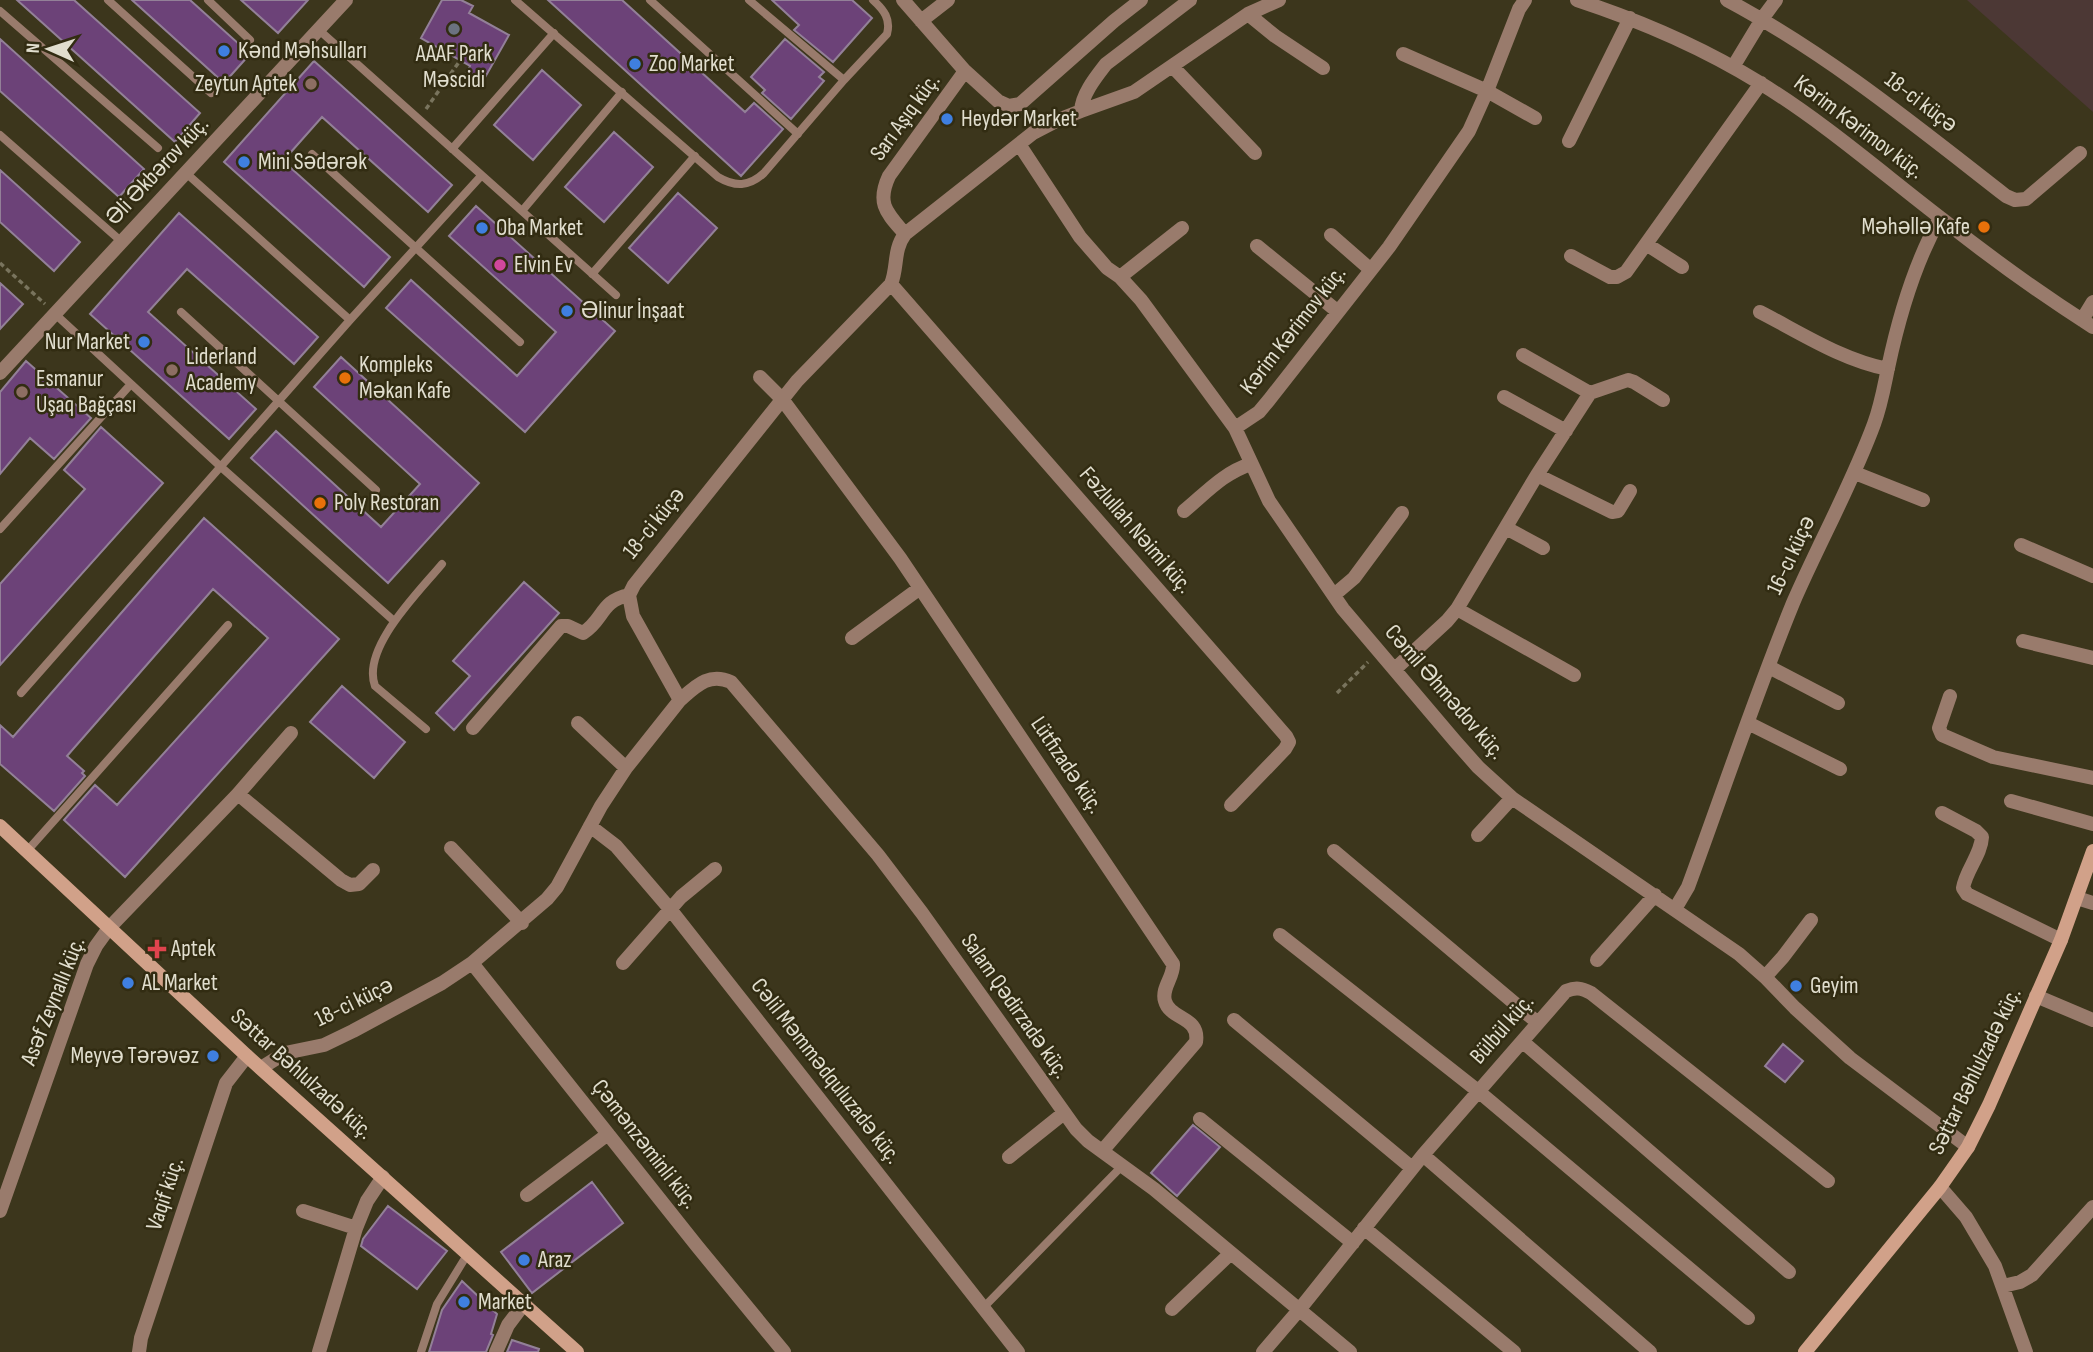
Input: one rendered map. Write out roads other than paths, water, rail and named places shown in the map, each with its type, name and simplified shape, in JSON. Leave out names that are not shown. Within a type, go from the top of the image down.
[{"type":"street","name":"Əli Əkbərov küç.","points":[[0,373],[346,0]]},
{"type":"street","name":"Sarı Aşıq küç.","points":[[903,0],[965,71],[885,184],[882,202],[884,208],[905,234]]},
{"type":"street","points":[[921,21],[948,0]]},
{"type":"street","points":[[965,71],[998,101],[1009,106],[1020,104],[1141,0]]},
{"type":"street","points":[[1081,111],[1082,103],[1096,76],[1106,64],[1190,0]]},
{"type":"street","points":[[891,284],[898,243],[905,234],[1033,133],[1058,120],[1134,92],[1248,14],[1279,0]]},
{"type":"street","name":"Kərim Kərimov küç.","points":[[1235,428],[1264,406],[1389,247],[1462,142],[1487,91],[1525,0]]},
{"type":"street","name":"Kərim Kərimov küç.","points":[[1577,0],[1630,18],[1761,83],[1839,137],[2016,276],[2087,324]]},
{"type":"street","name":"18-ci küçə","points":[[1727,0],[1811,50],[1885,102],[2006,196],[2015,200],[2026,199],[2080,153]]},
{"type":"street","points":[[1733,67],[1776,0]]},
{"type":"street","points":[[1248,14],[1323,68]]},
{"type":"street","points":[[1569,141],[1630,18]]},
{"type":"street","points":[[1403,54],[1487,91],[1535,118]]},
{"type":"street","points":[[1172,66],[1255,153]]},
{"type":"street","points":[[1572,256],[1610,277],[1626,272],[1761,83]]},
{"type":"street","name":"Cəmil Əhmədov küç.","points":[[1019,144],[1080,237],[1107,268],[1120,277],[1141,300],[1235,428],[1269,501],[1334,595],[1478,767],[1512,798],[1739,954],[1850,1058],[1968,1147]]},
{"type":"street","name":"16-cı küçə","points":[[1675,909],[1688,887],[1769,667],[1808,570],[1855,473],[1879,410],[1905,300],[1929,237],[1940,218]]},
{"type":"street","points":[[1120,277],[1182,228]]},
{"type":"street","points":[[1331,235],[1371,270]]},
{"type":"street","points":[[1646,243],[1682,267]]},
{"type":"street","points":[[1257,246],[1338,311]]},
{"type":"street","name":"18-ci küçə","points":[[261,1068],[285,1053],[324,1045],[442,983],[522,923],[547,899],[626,768],[680,699],[633,616],[629,595],[634,584],[797,381],[891,284]]},
{"type":"street","name":"Fəzlullah Nəimi küç.","points":[[891,284],[1286,736],[1289,742],[1285,749],[1230,805]]},
{"type":"street","points":[[2087,324],[2093,302]]},
{"type":"street","points":[[1760,312],[1848,358],[1888,369]]},
{"type":"street","points":[[1523,355],[1590,393]]},
{"type":"street","name":"Lütfizadə küç.","points":[[760,377],[782,399],[920,588],[1170,957],[1174,971],[1164,992],[1164,999],[1167,1007],[1194,1027],[1197,1033],[1196,1042],[1103,1150]]},
{"type":"street","points":[[1395,669],[1458,608],[1537,475],[1590,393],[1628,380],[1663,400]]},
{"type":"street","points":[[1504,397],[1566,431]]},
{"type":"street","points":[[1184,511],[1225,476],[1235,469],[1251,464]]},
{"type":"street","points":[[1855,473],[1923,500]]},
{"type":"street","points":[[1537,475],[1612,512],[1618,511],[1630,491]]},
{"type":"street","points":[[1334,595],[1354,578],[1402,513]]},
{"type":"street","points":[[1506,527],[1544,548]]},
{"type":"street","points":[[2021,545],[2093,576]]},
{"type":"street","points":[[852,638],[920,588]]},
{"type":"street","points":[[473,728],[561,626],[568,626],[583,633],[612,601],[629,595]]},
{"type":"street","points":[[1458,608],[1574,675]]},
{"type":"street","points":[[2023,641],[2093,658]]},
{"type":"street","points":[[1769,667],[1838,703]]},
{"type":"street","name":"Salam Qədirzadə küç.","points":[[680,699],[710,678],[723,678],[731,682],[878,855],[1076,1129],[1350,1352]]},
{"type":"street","points":[[1950,696],[1939,728],[1942,735],[1993,757],[2093,778]]},
{"type":"street","points":[[578,723],[626,768]]},
{"type":"street","points":[[1748,723],[1840,769]]},
{"type":"street","name":"Asəf Zeynallı küç.","points":[[0,1211],[87,964],[96,946],[109,928],[238,794],[291,733]]},
{"type":"street","points":[[238,794],[341,880],[350,885],[359,884],[373,870]]},
{"type":"street","points":[[1478,835],[1512,798]]},
{"type":"street","points":[[2011,801],[2093,824]]},
{"type":"street","points":[[1942,813],[1982,836],[1982,844],[1965,878],[1963,888],[1967,894],[2061,940]]},
{"type":"street","name":"Səttar Bəhlulzadə küç.","points":[[0,826],[261,1068],[577,1352]]},
{"type":"street","name":"Cəlil Məmmədquluzadə küç.","points":[[590,826],[615,846],[670,909],[1018,1352]]},
{"type":"street","points":[[451,848],[522,923]]},
{"type":"street","points":[[1334,851],[1538,1023]]},
{"type":"street","name":"Səttar Bəhlulzadə küç.","points":[[1805,1352],[1940,1187],[1968,1147],[2061,940],[2093,851]]},
{"type":"street","points":[[623,963],[681,897],[715,869]]},
{"type":"street","points":[[1597,960],[1654,895]]},
{"type":"street","points":[[2077,898],[2093,903]]},
{"type":"street","points":[[1765,977],[1811,919]]},
{"type":"street","points":[[1280,935],[1478,1091],[1748,1318]]},
{"type":"street","name":"Çəmənzəminli küç.","points":[[472,963],[784,1352]]},
{"type":"street","name":"Bülbül küç.","points":[[1262,1352],[1423,1155],[1566,991],[1574,988],[1582,988],[1591,993],[1828,1181]]},
{"type":"street","points":[[2036,996],[2093,1020]]},
{"type":"street","points":[[1234,1020],[1412,1168]]},
{"type":"street","points":[[1523,1042],[1788,1272]]},
{"type":"street","name":"Vaqif küç.","points":[[139,1352],[141,1338],[226,1083],[247,1055]]},
{"type":"street","points":[[1009,1157],[1064,1113]]},
{"type":"street","points":[[1200,1119],[1353,1243]]},
{"type":"street","points":[[527,1195],[608,1134]]},
{"type":"street","points":[[1423,1155],[1650,1352]]},
{"type":"street","points":[[319,1352],[356,1228],[367,1201],[383,1177]]},
{"type":"street","points":[[1940,1187],[1981,1239],[2003,1286],[2026,1352]]},
{"type":"street","points":[[2003,1286],[2020,1282],[2032,1275],[2093,1207]]},
{"type":"street","points":[[303,1211],[356,1228]]},
{"type":"street","points":[[1364,1228],[1514,1352]]},
{"type":"street","points":[[1172,1309],[1231,1253]]},
{"type":"street","points":[[496,1352],[508,1325],[523,1305]]},
{"type":"lane","points":[[108,0],[211,93]]},
{"type":"lane","points":[[208,0],[250,40]]},
{"type":"lane","points":[[515,0],[718,177],[729,183],[747,184],[764,173],[887,34],[887,16],[873,0]]},
{"type":"lane","points":[[650,0],[798,134]]},
{"type":"lane","points":[[749,0],[844,80]]},
{"type":"lane","points":[[0,11],[158,148]]},
{"type":"lane","points":[[319,30],[616,295]]},
{"type":"lane","points":[[452,149],[554,33]]},
{"type":"lane","points":[[522,211],[622,92]]},
{"type":"lane","points":[[0,135],[122,242]]},
{"type":"lane","points":[[312,154],[520,342]]},
{"type":"lane","points":[[592,274],[695,156]]},
{"type":"lane","points":[[186,173],[350,320]]},
{"type":"lane","points":[[21,693],[350,320],[481,176]]},
{"type":"lane","points":[[181,312],[376,490]]},
{"type":"lane","points":[[54,313],[394,621]]},
{"type":"lane","points":[[0,529],[131,384]]},
{"type":"lane","points":[[426,729],[375,686],[371,676],[387,632],[442,564]]},
{"type":"lane","points":[[27,851],[228,625]]},
{"type":"lane","points":[[983,1308],[1123,1165]]},
{"type":"lane","points":[[421,1352],[437,1304],[467,1255]]},
{"type":"place","name":"AAAF Park Məscidi","points":[[454,29]]},
{"type":"place","name":"Kənd Məhsulları","points":[[224,51]]},
{"type":"place","name":"Zoo Market","points":[[635,64]]},
{"type":"place","name":"Zeytun Aptek","points":[[311,84]]},
{"type":"place","name":"Heydər Market","points":[[947,119]]},
{"type":"place","name":"Mini Sədərək","points":[[244,162]]},
{"type":"place","name":"Məhəllə Kafe","points":[[1984,227]]},
{"type":"place","name":"Oba Market","points":[[482,228]]},
{"type":"place","name":"Elvin Ev","points":[[500,265]]},
{"type":"place","name":"Əlinur İnşaat","points":[[567,311]]},
{"type":"place","name":"Nur Market","points":[[144,342]]},
{"type":"place","name":"Liderland Academy","points":[[172,370]]},
{"type":"place","name":"Kompleks Məkan Kafe","points":[[345,378]]},
{"type":"place","name":"Esmanur Uşaq Bağçası","points":[[22,392]]},
{"type":"place","name":"Poly Restoran","points":[[320,503]]},
{"type":"place","name":"Aptek","points":[[157,949]]},
{"type":"place","name":"AL Market","points":[[128,983]]},
{"type":"place","name":"Geyim","points":[[1796,986]]},
{"type":"place","name":"Meyvə Tərəvəz","points":[[213,1056]]},
{"type":"place","name":"Araz","points":[[524,1260]]},
{"type":"place","name":"Market","points":[[464,1302]]}]
